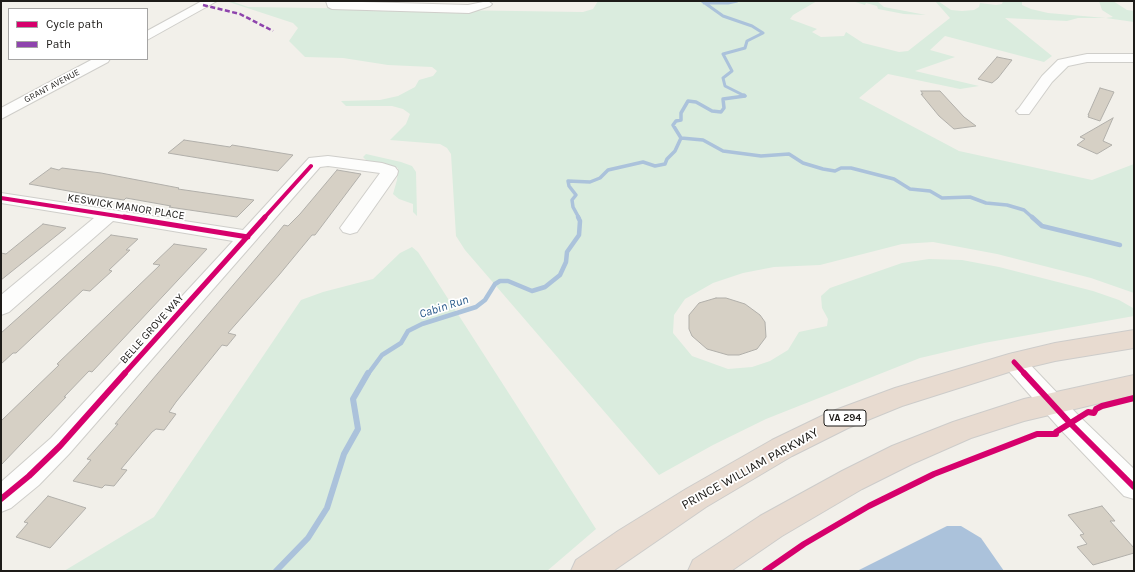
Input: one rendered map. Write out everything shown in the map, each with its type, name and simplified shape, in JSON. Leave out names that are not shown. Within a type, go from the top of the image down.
[{"type":"highway","name":"PRINCE WILLIAM PARKWAY","points":[[587,571],[629,541],[696,498],[782,448],[839,420],[895,398],[1014,362],[1062,351],[1134,339]]},
{"type":"highway","points":[[704,571],[771,526],[852,480],[902,455],[963,430],[1024,410],[1134,385]]},
{"type":"street","points":[[148,35],[211,1]]},
{"type":"street","points":[[332,1],[332,5],[337,6],[469,9],[486,4]]},
{"type":"street","points":[[1024,111],[1047,79],[1063,63],[1082,58],[1134,58]]},
{"type":"street","name":"GRANT AVENUE","points":[[1,114],[101,60]]},
{"type":"street","name":"BELLE GROVE WAY","points":[[1,498],[29,476],[60,446],[311,166],[318,161],[325,160],[382,168],[389,171],[388,175],[350,228]]},
{"type":"street","name":"KESWICK MANOR PLACE","points":[[1,198],[248,237]]},
{"type":"street","points":[[1,307],[109,215]]},
{"type":"street","points":[[1014,362],[1134,488]]},
{"type":"green space","points":[[231,1],[248,7],[583,12],[593,9],[598,1],[817,1],[793,15],[790,19],[817,29],[812,32],[821,37],[844,36],[846,32],[863,43],[899,52],[908,51],[950,18],[935,1],[938,1],[951,10],[962,11],[974,10],[979,7],[980,3],[996,5],[1002,4],[1003,1],[1022,1],[1022,5],[1048,13],[1106,18],[1078,18],[1067,21],[1005,18],[1052,56],[1044,62],[945,36],[930,50],[955,57],[915,71],[979,86],[960,89],[888,74],[859,98],[959,151],[1092,180],[1134,164],[1134,293],[1091,278],[997,254],[933,242],[902,244],[820,265],[774,267],[743,273],[713,283],[685,299],[674,315],[673,333],[692,356],[728,369],[752,367],[770,361],[788,350],[799,332],[827,326],[828,319],[822,308],[821,296],[830,288],[902,263],[929,259],[962,260],[999,267],[1093,291],[1119,300],[1133,308],[1134,316],[984,343],[920,358],[766,419],[713,445],[659,475],[465,250],[456,236],[451,154],[447,148],[440,144],[390,140],[406,124],[410,114],[403,109],[392,106],[346,106],[341,101],[380,100],[398,96],[415,87],[419,80],[433,76],[437,71],[432,67],[388,65],[343,58],[305,57],[289,41],[298,28],[293,23],[229,2]]},
{"type":"green space","points":[[852,1],[877,1],[884,7],[926,15],[904,14],[878,9],[877,6],[866,3],[865,5]]},
{"type":"green space","points":[[1099,1],[1113,1],[1127,10],[1134,11],[1134,22],[1106,18],[1113,17],[1102,10]]},
{"type":"green space","points":[[366,154],[412,166],[416,172],[417,216],[413,212],[413,204],[399,199],[393,194],[397,180],[398,168],[366,160],[363,157]]},
{"type":"green space","points":[[412,247],[418,252],[596,529],[547,571],[64,571],[154,517],[301,300],[323,292],[373,279],[400,253]]},
{"type":"water","points":[[947,526],[961,526],[981,538],[1004,571],[857,571]]},
{"type":"building","points":[[997,57],[1012,60],[998,78],[992,83],[978,79]]},
{"type":"building","points":[[1100,88],[1114,92],[1100,121],[1088,117],[1088,115]]},
{"type":"building","points":[[921,91],[940,91],[964,117],[976,126],[954,129],[939,116],[921,94],[923,94]]},
{"type":"building","points":[[1113,118],[1103,141],[1112,145],[1097,154],[1077,145],[1085,139],[1080,137]]},
{"type":"building","points":[[184,140],[230,147],[232,145],[293,155],[278,171],[168,153]]},
{"type":"building","points":[[51,168],[101,173],[179,188],[178,189],[254,200],[237,217],[169,207],[171,206],[126,198],[124,200],[29,184]]},
{"type":"building","points":[[337,170],[361,174],[315,235],[312,235],[228,333],[236,335],[227,346],[222,345],[176,402],[169,412],[176,414],[164,430],[156,429],[152,432],[121,469],[127,470],[114,486],[105,485],[102,488],[73,481],[91,460],[87,459],[118,424],[115,424],[152,380],[284,225],[288,226],[300,214]]},
{"type":"building","points":[[43,224],[66,228],[1,280],[1,253],[6,254]]},
{"type":"building","points":[[111,235],[138,239],[126,250],[130,250],[109,270],[112,271],[90,291],[83,290],[16,353],[13,353],[1,364],[1,333]]},
{"type":"building","points":[[174,244],[207,249],[92,372],[89,371],[1,465],[1,421],[59,365],[57,364],[160,265],[153,264]]},
{"type":"building","points":[[716,298],[726,298],[745,304],[760,315],[765,322],[766,337],[757,349],[739,355],[728,355],[707,349],[692,336],[689,329],[689,315],[699,303]]},
{"type":"building","points":[[48,496],[86,508],[50,548],[16,537],[28,523],[24,522]]},
{"type":"building","points":[[1102,506],[1115,521],[1110,521],[1134,548],[1134,553],[1093,565],[1077,547],[1087,544],[1080,535],[1084,534],[1068,515]]},
{"type":"waterway","points":[[705,3],[728,3],[737,1]]},
{"type":"waterway","name":"Cabin Run","points":[[705,3],[723,16],[752,26],[763,33],[747,41],[745,48],[723,54],[732,71],[723,78],[725,86],[745,96]]},
{"type":"waterway","name":"Cabin Run","points":[[681,138],[673,125],[676,121],[681,120],[681,113],[688,101],[696,102],[712,111],[721,112],[724,108],[723,99],[745,96]]},
{"type":"waterway","name":"Cabin Run","points":[[579,218],[573,207],[572,200],[576,195],[569,186],[568,181],[590,182],[600,178],[608,170],[643,162],[655,166],[665,164],[667,159],[675,151],[681,138]]},
{"type":"waterway","points":[[681,138],[703,140],[723,151],[761,156],[789,154],[803,163],[823,169],[835,171],[841,168],[851,168],[894,179],[910,189],[930,191],[942,198],[970,197],[986,203],[1007,205],[1024,210],[1033,218]]},
{"type":"waterway","name":"Cabin Run","points":[[368,374],[382,355],[401,343],[408,331],[422,324],[476,307],[485,300],[495,284],[500,281],[508,281],[532,291],[545,287],[560,275],[566,262],[567,252],[579,235],[580,221],[578,217]]},
{"type":"waterway","points":[[1032,217],[1042,226],[1120,245]]},
{"type":"waterway","name":"Cabin Run","points":[[276,571],[308,538],[327,508],[344,454],[358,429],[353,399],[368,373]]},
{"type":"marked path","points":[[203,5],[240,14],[266,26],[273,31]]},
{"type":"cycle path","points":[[1,499],[29,476],[60,446],[311,166]]},
{"type":"cycle path","points":[[1,198],[248,237]]},
{"type":"cycle path","points":[[1014,362],[1070,423],[1134,487]]},
{"type":"cycle path","points":[[765,571],[804,544],[869,506],[934,474],[987,452],[1037,434],[1056,434],[1056,432],[1088,412],[1094,413],[1096,409],[1102,406],[1134,398]]}]
